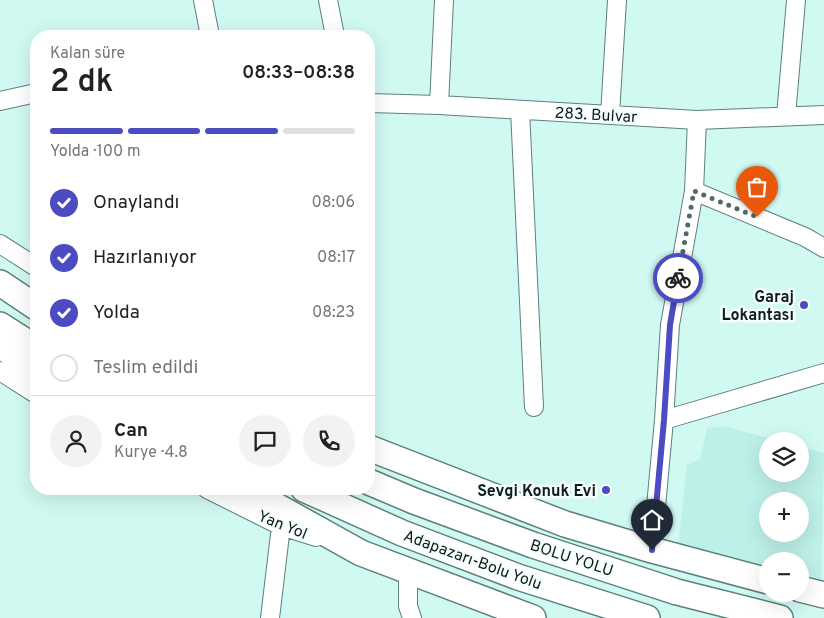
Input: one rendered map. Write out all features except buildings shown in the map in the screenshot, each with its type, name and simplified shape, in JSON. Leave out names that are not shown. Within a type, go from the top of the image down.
[{"type":"highway","points":[[0,283],[30,302]]},
{"type":"highway","points":[[0,325],[30,344]]},
{"type":"highway","points":[[0,346],[30,367]]},
{"type":"highway","points":[[375,450],[565,524],[652,550],[759,578]]},
{"type":"highway","name":"BOLU YOLU","points":[[375,485],[414,501],[542,548],[677,592],[780,618]]},
{"type":"highway","points":[[257,495],[361,553],[533,618]]},
{"type":"highway","name":"Adapazarı-Bolu Yolu","points":[[317,495],[402,533],[518,577],[647,618]]},
{"type":"highway","points":[[809,591],[824,594]]},
{"type":"street","points":[[203,0],[209,30]]},
{"type":"street","points":[[328,0],[334,30]]},
{"type":"street","points":[[439,105],[444,0]]},
{"type":"street","points":[[610,115],[617,0]]},
{"type":"street","points":[[786,116],[796,0]]},
{"type":"street","points":[[0,100],[30,94]]},
{"type":"street","name":"283. Bulvar","points":[[375,103],[439,105],[697,120],[824,114]]},
{"type":"street","points":[[520,110],[534,407]]},
{"type":"street","points":[[652,550],[664,420],[670,325],[694,191],[697,120]]},
{"type":"street","points":[[694,191],[805,236],[824,248]]},
{"type":"street","points":[[0,244],[30,263]]},
{"type":"street","points":[[0,371],[30,390]]},
{"type":"street","points":[[664,420],[824,373]]},
{"type":"street","points":[[375,445],[433,473]]},
{"type":"street","name":"Yan Yol","points":[[219,495],[281,526],[361,553]]},
{"type":"street","points":[[270,618],[281,526]]},
{"type":"street","points":[[408,572],[408,606],[412,618]]},
{"type":"shaded area","points":[[723,426],[759,436],[759,482],[809,482],[809,449],[824,453],[821,582],[809,579],[809,552],[759,552],[759,566],[678,546],[687,465],[700,459],[707,429]]},
{"type":"way so far","points":[[678,278],[694,191],[757,217]]},
{"type":"place","name":"Garaj Lokantası","points":[[804,305]]},
{"type":"place","name":"Sevgi Konuk Evi","points":[[606,490]]},
{"type":"route","points":[[652,550],[664,420],[670,325],[678,278]]}]
